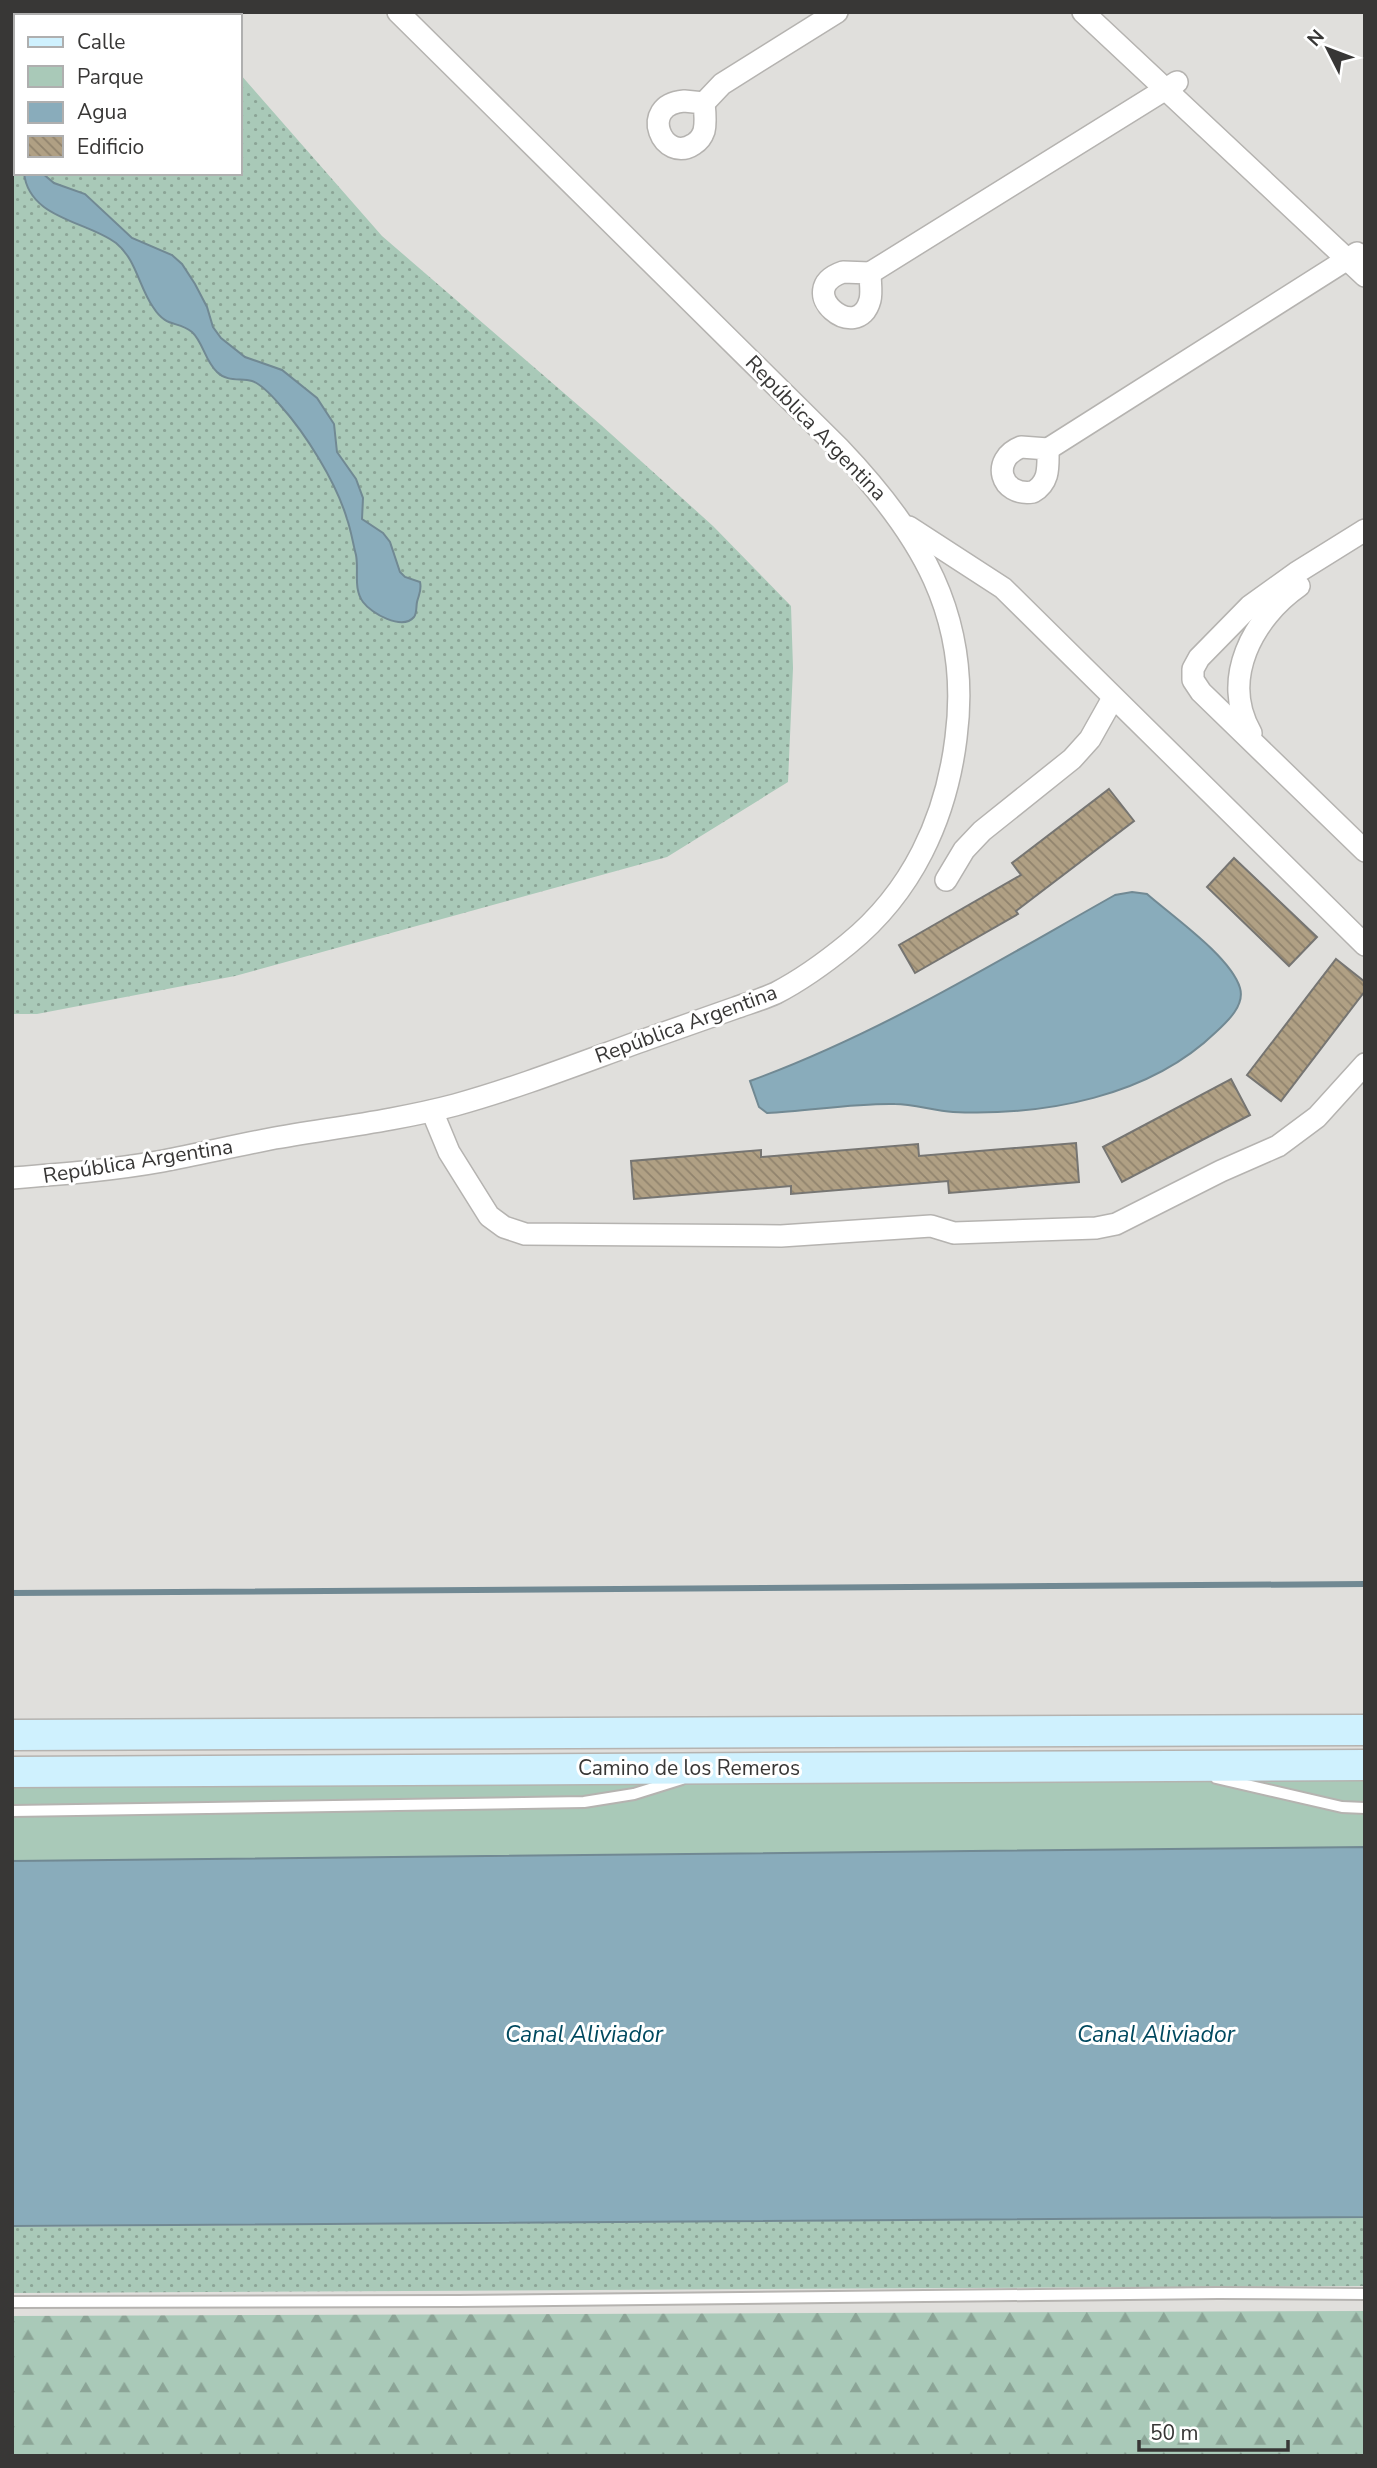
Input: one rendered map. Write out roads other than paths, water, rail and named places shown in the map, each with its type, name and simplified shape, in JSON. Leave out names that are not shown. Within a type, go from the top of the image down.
[{"type":"main road","name":"Camino de los Remeros","points":[[12,1735],[1365,1730]]},
{"type":"main road","name":"Camino de los Remeros","points":[[12,1772],[1365,1765]]},
{"type":"street","name":"República Argentina","points":[[12,1178],[85,1172],[162,1161],[432,1111],[501,1092],[775,993],[848,944],[891,902],[908,879],[929,841],[949,779],[959,719],[958,668],[949,615],[929,567],[905,525],[874,484],[839,448],[398,12]]},
{"type":"street","points":[[705,103],[722,84],[837,12]]},
{"type":"street","points":[[1083,12],[1172,85]]},
{"type":"street","points":[[1101,12],[1172,85],[1356,257],[1365,276]]},
{"type":"street","points":[[870,273],[1172,85]]},
{"type":"street","points":[[1048,449],[1356,257]]},
{"type":"street","points":[[905,525],[1003,588],[1365,946]]},
{"type":"street","points":[[1365,530],[1296,573],[1250,606],[1199,659],[1193,669],[1193,680],[1201,692],[1365,851]]},
{"type":"street","points":[[1259,747],[1240,707],[1243,656],[1251,639],[1284,596],[1365,545]]},
{"type":"street","points":[[946,880],[964,850],[982,831],[1072,759],[1090,739],[1113,698]]},
{"type":"street","points":[[432,1111],[449,1152],[489,1216],[504,1227],[525,1234],[781,1236],[931,1226],[954,1233],[1097,1228],[1116,1224],[1221,1171],[1278,1146],[1317,1116],[1365,1064]]},
{"type":"lane","points":[[1166,1766],[1316,1802],[1365,1808]]},
{"type":"lane","points":[[12,1811],[584,1802],[634,1794],[717,1768]]},
{"type":"lane","points":[[12,2302],[1365,2294]]},
{"type":"water","points":[[25,175],[44,175],[54,183],[85,194],[132,238],[172,255],[182,264],[195,284],[207,307],[213,327],[221,338],[245,357],[282,370],[317,398],[334,424],[337,452],[356,479],[363,498],[362,519],[383,533],[390,542],[400,572],[405,577],[420,582],[414,617],[402,622],[387,619],[363,602],[357,585],[356,555],[342,505],[310,444],[277,402],[256,383],[229,378],[217,372],[192,332],[158,314],[133,265],[116,243],[48,210],[36,200],[28,188]]},
{"type":"water","points":[[1132,892],[1147,894],[1213,950],[1234,976],[1241,994],[1238,1006],[1226,1023],[1189,1054],[1159,1072],[1127,1087],[1093,1098],[1059,1106],[1023,1110],[953,1112],[902,1104],[879,1104],[767,1113],[759,1107],[750,1081],[845,1042],[981,971],[1115,895]]},
{"type":"water","name":"Canal Aliviador","points":[[1365,1847],[1365,2217],[12,2226],[12,1861]]},
{"type":"waterway","points":[[12,1593],[1365,1584]]}]
